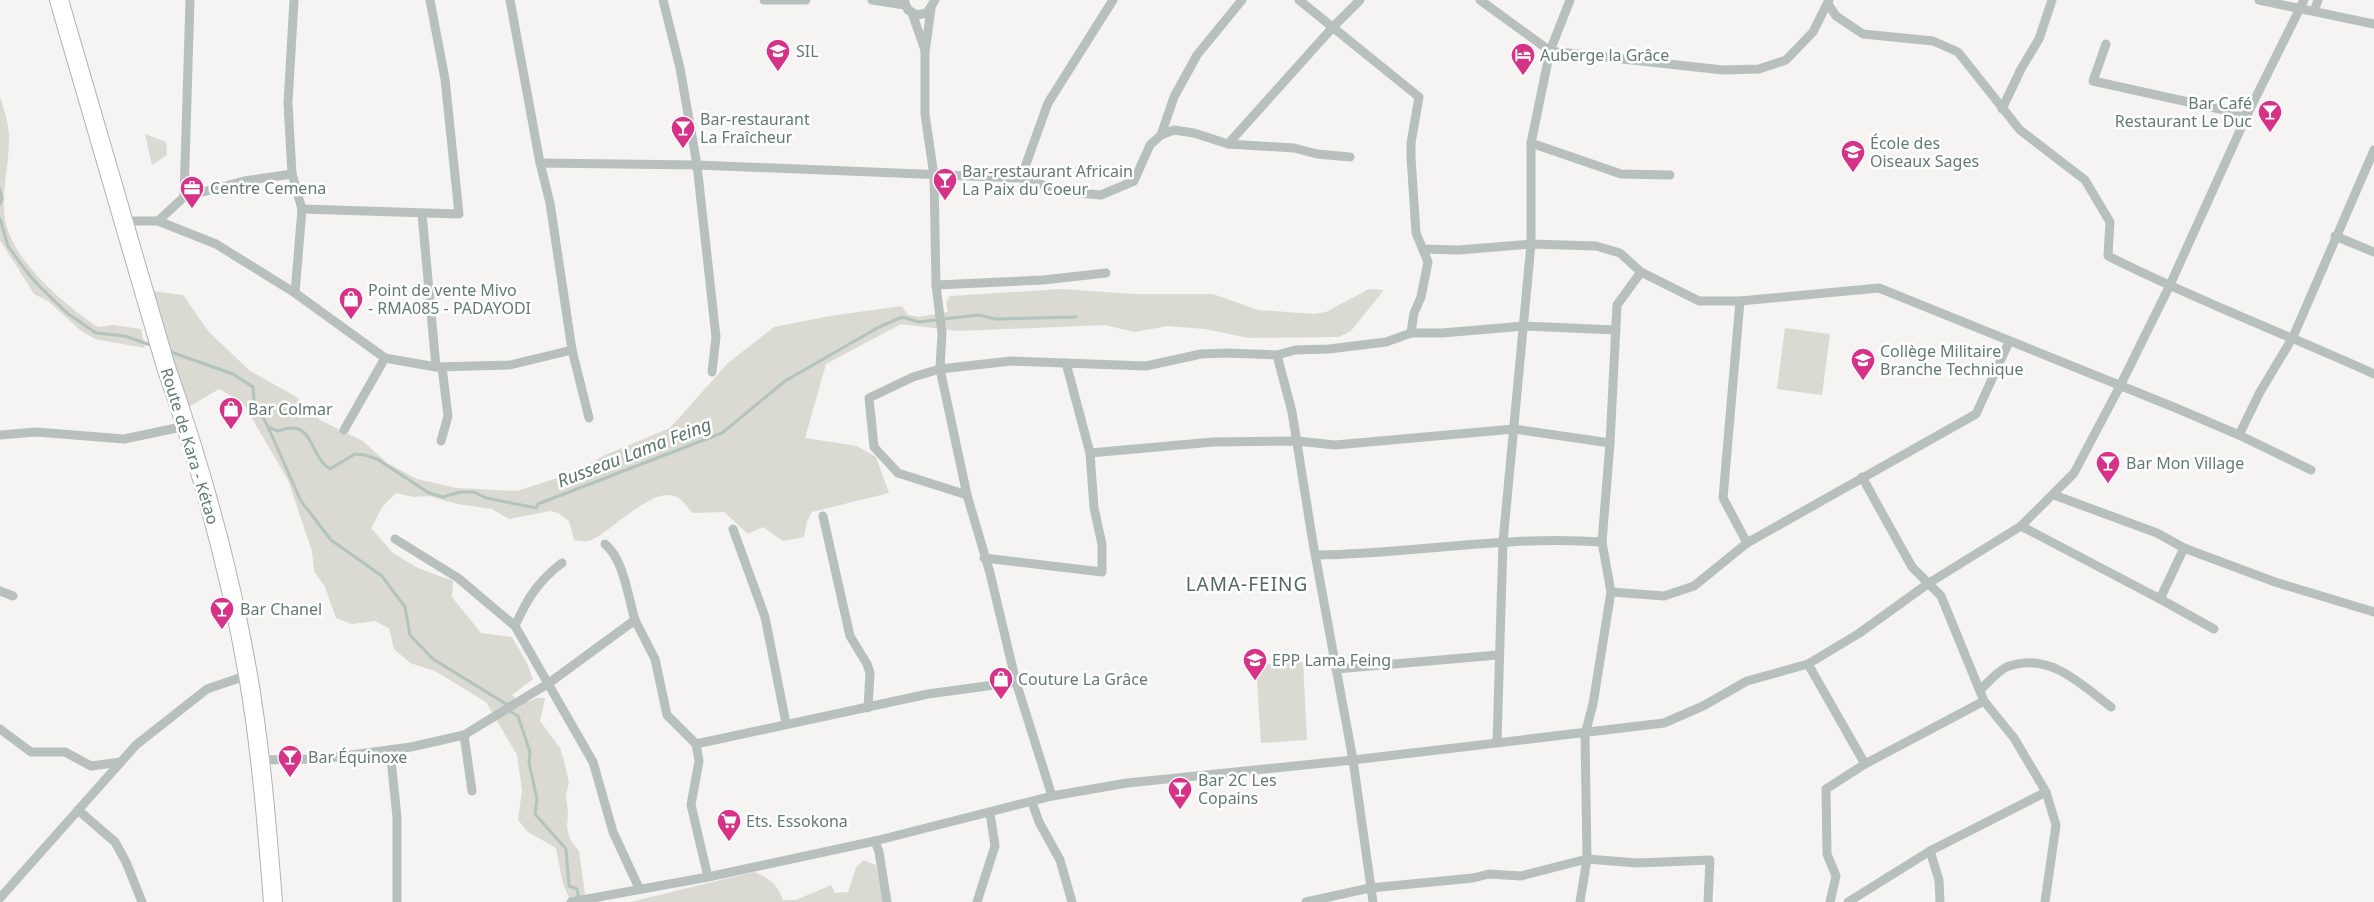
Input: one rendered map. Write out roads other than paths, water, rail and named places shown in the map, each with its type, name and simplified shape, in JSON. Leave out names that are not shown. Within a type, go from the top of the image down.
[{"type":"main road","name":"Route de Kara - Kétao","points":[[59,0],[222,552],[248,675],[259,760],[273,902]]},
{"type":"street","points":[[184,198],[190,0]]},
{"type":"street","points":[[294,0],[288,103],[292,174],[302,210],[295,294]]},
{"type":"street","points":[[302,210],[389,210],[422,214],[459,214],[444,79],[430,0]]},
{"type":"street","points":[[510,0],[540,164],[550,203],[572,350],[590,418]]},
{"type":"street","points":[[663,0],[680,68],[697,165],[716,337],[712,372]]},
{"type":"street","points":[[764,0],[806,0]]},
{"type":"street","points":[[872,0],[904,3],[912,13],[925,52]]},
{"type":"street","points":[[935,0],[931,9],[925,52],[925,114],[934,176],[936,285],[942,334],[940,369],[967,495],[1016,682],[1052,796]]},
{"type":"street","points":[[1021,178],[1048,103],[1113,0]]},
{"type":"street","points":[[1161,135],[1174,97],[1197,54],[1242,0]]},
{"type":"street","points":[[1299,0],[1419,98],[1411,143],[1411,157],[1416,233],[1428,262],[1421,297],[1414,313],[1412,333]]},
{"type":"street","points":[[1228,144],[1333,27],[1360,0]]},
{"type":"street","points":[[1480,0],[1550,51],[1723,70],[1759,70],[1786,60],[1812,32],[1828,2]]},
{"type":"street","points":[[1497,741],[1498,655],[1503,542],[1531,244],[1531,143],[1550,51],[1570,0]]},
{"type":"street","points":[[2002,109],[2020,69],[2039,40],[2052,0]]},
{"type":"street","points":[[2259,0],[2302,4],[2314,11],[2374,24]]},
{"type":"street","points":[[2314,11],[2318,0]]},
{"type":"street","points":[[1828,2],[1836,16],[1863,34],[1933,41],[1958,52],[2020,130],[2085,180],[2110,222],[2108,256],[2169,287],[2293,337],[2374,374]]},
{"type":"street","points":[[571,902],[875,841],[1052,796],[1127,783],[1353,760],[1497,741],[1585,734],[1664,723],[1703,706],[1747,681],[1808,664],[1858,634],[1929,583],[2021,526],[2074,473],[2169,287],[2247,115],[2302,4]]},
{"type":"street","points":[[912,13],[922,15],[931,9]]},
{"type":"street","points":[[2106,44],[2093,81],[2247,115]]},
{"type":"street","points":[[540,164],[697,165],[1021,178],[1066,192],[1101,195],[1134,181],[1150,145],[1161,135],[1174,130],[1194,133],[1228,144],[1294,148],[1317,154],[1350,157]]},
{"type":"street","points":[[1531,143],[1621,174],[1670,175]]},
{"type":"street","points":[[2239,435],[2260,392],[2293,337],[2335,236],[2374,150]]},
{"type":"street","points":[[158,220],[184,198],[244,181],[292,174]]},
{"type":"street","points":[[422,214],[438,367],[448,416],[441,441]]},
{"type":"street","points":[[125,221],[158,220],[216,244],[295,294],[385,358],[438,367],[510,365],[572,350]]},
{"type":"street","points":[[2335,236],[2374,252]]},
{"type":"street","points":[[1422,249],[1459,250],[1531,244],[1596,246],[1620,254],[1641,272],[1699,301],[1740,301],[1878,288],[2239,435],[2311,470]]},
{"type":"street","points":[[1580,902],[1587,859],[1585,734],[1593,704],[1611,592],[1602,542],[1610,443],[1617,305],[1641,272]]},
{"type":"street","points":[[936,285],[1043,280],[1106,273]]},
{"type":"street","points":[[1740,301],[1723,498],[1747,543]]},
{"type":"street","points":[[967,495],[898,474],[874,447],[869,398],[913,376],[940,369],[1011,361],[1146,366],[1201,354],[1278,355],[1295,350],[1329,349],[1386,342],[1412,333],[1442,333],[1524,326],[1616,330]]},
{"type":"street","points":[[1611,592],[1664,596],[1694,586],[1747,543],[1976,414],[2009,342]]},
{"type":"street","points":[[1278,355],[1297,441],[1353,760],[1373,902]]},
{"type":"street","points":[[344,430],[385,358]]},
{"type":"street","points":[[984,558],[1102,572],[1102,544],[1094,508],[1090,453],[1066,363]]},
{"type":"street","points":[[0,435],[36,432],[124,439],[186,426]]},
{"type":"street","points":[[1090,453],[1213,442],[1297,441],[1335,445],[1514,429],[1610,443]]},
{"type":"street","points":[[1862,477],[1912,567],[1941,596],[1984,701],[2014,738],[2046,792],[2056,825],[2045,902]]},
{"type":"street","points":[[2054,494],[2157,533],[2184,548],[2275,582],[2374,612]]},
{"type":"street","points":[[822,516],[850,636],[867,664],[870,673],[868,708]]},
{"type":"street","points":[[2021,526],[2214,629]]},
{"type":"street","points":[[733,529],[765,617],[786,723]]},
{"type":"street","points":[[395,539],[458,578],[514,626],[549,683],[593,762],[613,832],[639,888]]},
{"type":"street","points":[[1316,554],[1374,553],[1503,542],[1576,540],[1602,542]]},
{"type":"street","points":[[605,544],[612,550],[616,558],[635,620],[655,659],[667,715],[696,744],[699,762],[691,805],[708,876]]},
{"type":"street","points":[[2160,599],[2184,548]]},
{"type":"street","points":[[514,626],[525,603],[544,576],[562,563]]},
{"type":"street","points":[[0,592],[13,596]]},
{"type":"street","points":[[259,760],[321,759],[390,750],[464,735],[549,683],[635,620]]},
{"type":"street","points":[[1336,669],[1498,655]]},
{"type":"street","points":[[1980,690],[2008,666],[2029,662],[2064,671],[2111,707]]},
{"type":"street","points":[[1808,664],[1865,764]]},
{"type":"street","points":[[1,893],[136,745],[207,690],[248,675]]},
{"type":"street","points":[[696,744],[786,723],[868,708],[928,694],[1016,682]]},
{"type":"street","points":[[1830,902],[1836,876],[1827,854],[1826,790],[1865,764],[1984,701]]},
{"type":"street","points":[[0,729],[31,752],[64,752],[91,766],[121,762]]},
{"type":"street","points":[[464,735],[472,791]]},
{"type":"street","points":[[390,750],[397,817],[397,902]]},
{"type":"street","points":[[1848,902],[1930,851],[2046,792]]},
{"type":"street","points":[[1032,802],[1038,822],[1060,860],[1072,902]]},
{"type":"street","points":[[78,810],[114,842],[126,862],[142,902]]},
{"type":"street","points":[[978,902],[995,846],[990,813]]},
{"type":"street","points":[[875,841],[879,852],[887,902]]},
{"type":"street","points":[[1930,851],[1940,880],[1940,902]]},
{"type":"street","points":[[1306,902],[1370,888],[1473,878],[1489,874],[1521,876],[1587,859],[1637,863],[1710,860],[1708,902]]},
{"type":"waterway","points":[[0,189],[2,199],[0,204]]},
{"type":"waterway","points":[[0,219],[8,246],[38,285],[67,313],[96,333],[125,336],[153,346]]},
{"type":"waterway","name":"Russeau Lama Feing","points":[[268,427],[278,431],[290,428],[299,429],[310,440],[318,456],[330,469],[355,454],[365,455],[377,459],[429,493],[443,497],[460,492],[474,492],[486,498],[536,508],[538,504],[722,433],[785,381],[879,327],[902,317],[919,322],[978,315],[996,319],[1076,317]]},
{"type":"waterway","name":"Russeau Lama Feing","points":[[168,351],[233,374],[253,387],[254,400],[301,501],[331,540],[382,576],[405,607],[410,635],[433,659],[506,704],[511,712],[518,716],[530,752],[529,763],[537,799],[535,814],[566,849],[569,886],[577,889],[579,899]]},
{"type":"place","name":"SIL","points":[[778,72]]},
{"type":"place","name":"Auberge la Grâce","points":[[1523,76]]},
{"type":"place","name":"Bar Café Restaurant Le Duc","points":[[2270,133]]},
{"type":"place","name":"Bar-restaurant La Fraîcheur","points":[[683,149]]},
{"type":"place","name":"École des Oiseaux Sages","points":[[1853,173]]},
{"type":"place","name":"Bar-restaurant Africain La Paix du Coeur","points":[[945,201]]},
{"type":"place","name":"Centre Cemena","points":[[192,209]]},
{"type":"place","name":"Point de vente Mivo - RMA085 - PADAYODI","points":[[351,320]]},
{"type":"place","name":"Collège Militaire Branche Technique","points":[[1863,381]]},
{"type":"place","name":"Bar Colmar","points":[[231,430]]},
{"type":"place","name":"Bar Mon Village","points":[[2108,484]]},
{"type":"place","name":"Bar Chanel","points":[[222,630]]},
{"type":"place","name":"EPP Lama Feing","points":[[1255,681]]},
{"type":"place","name":"Couture La Grâce","points":[[1001,700]]},
{"type":"place","name":"Bar Équinoxe","points":[[290,778]]},
{"type":"place","name":"Bar 2C Les Copains","points":[[1180,810]]},
{"type":"place","name":"Ets. Essokona","points":[[729,842]]},
{"type":"district","name":"LAMA-FEING","points":[[1247,584]]}]
